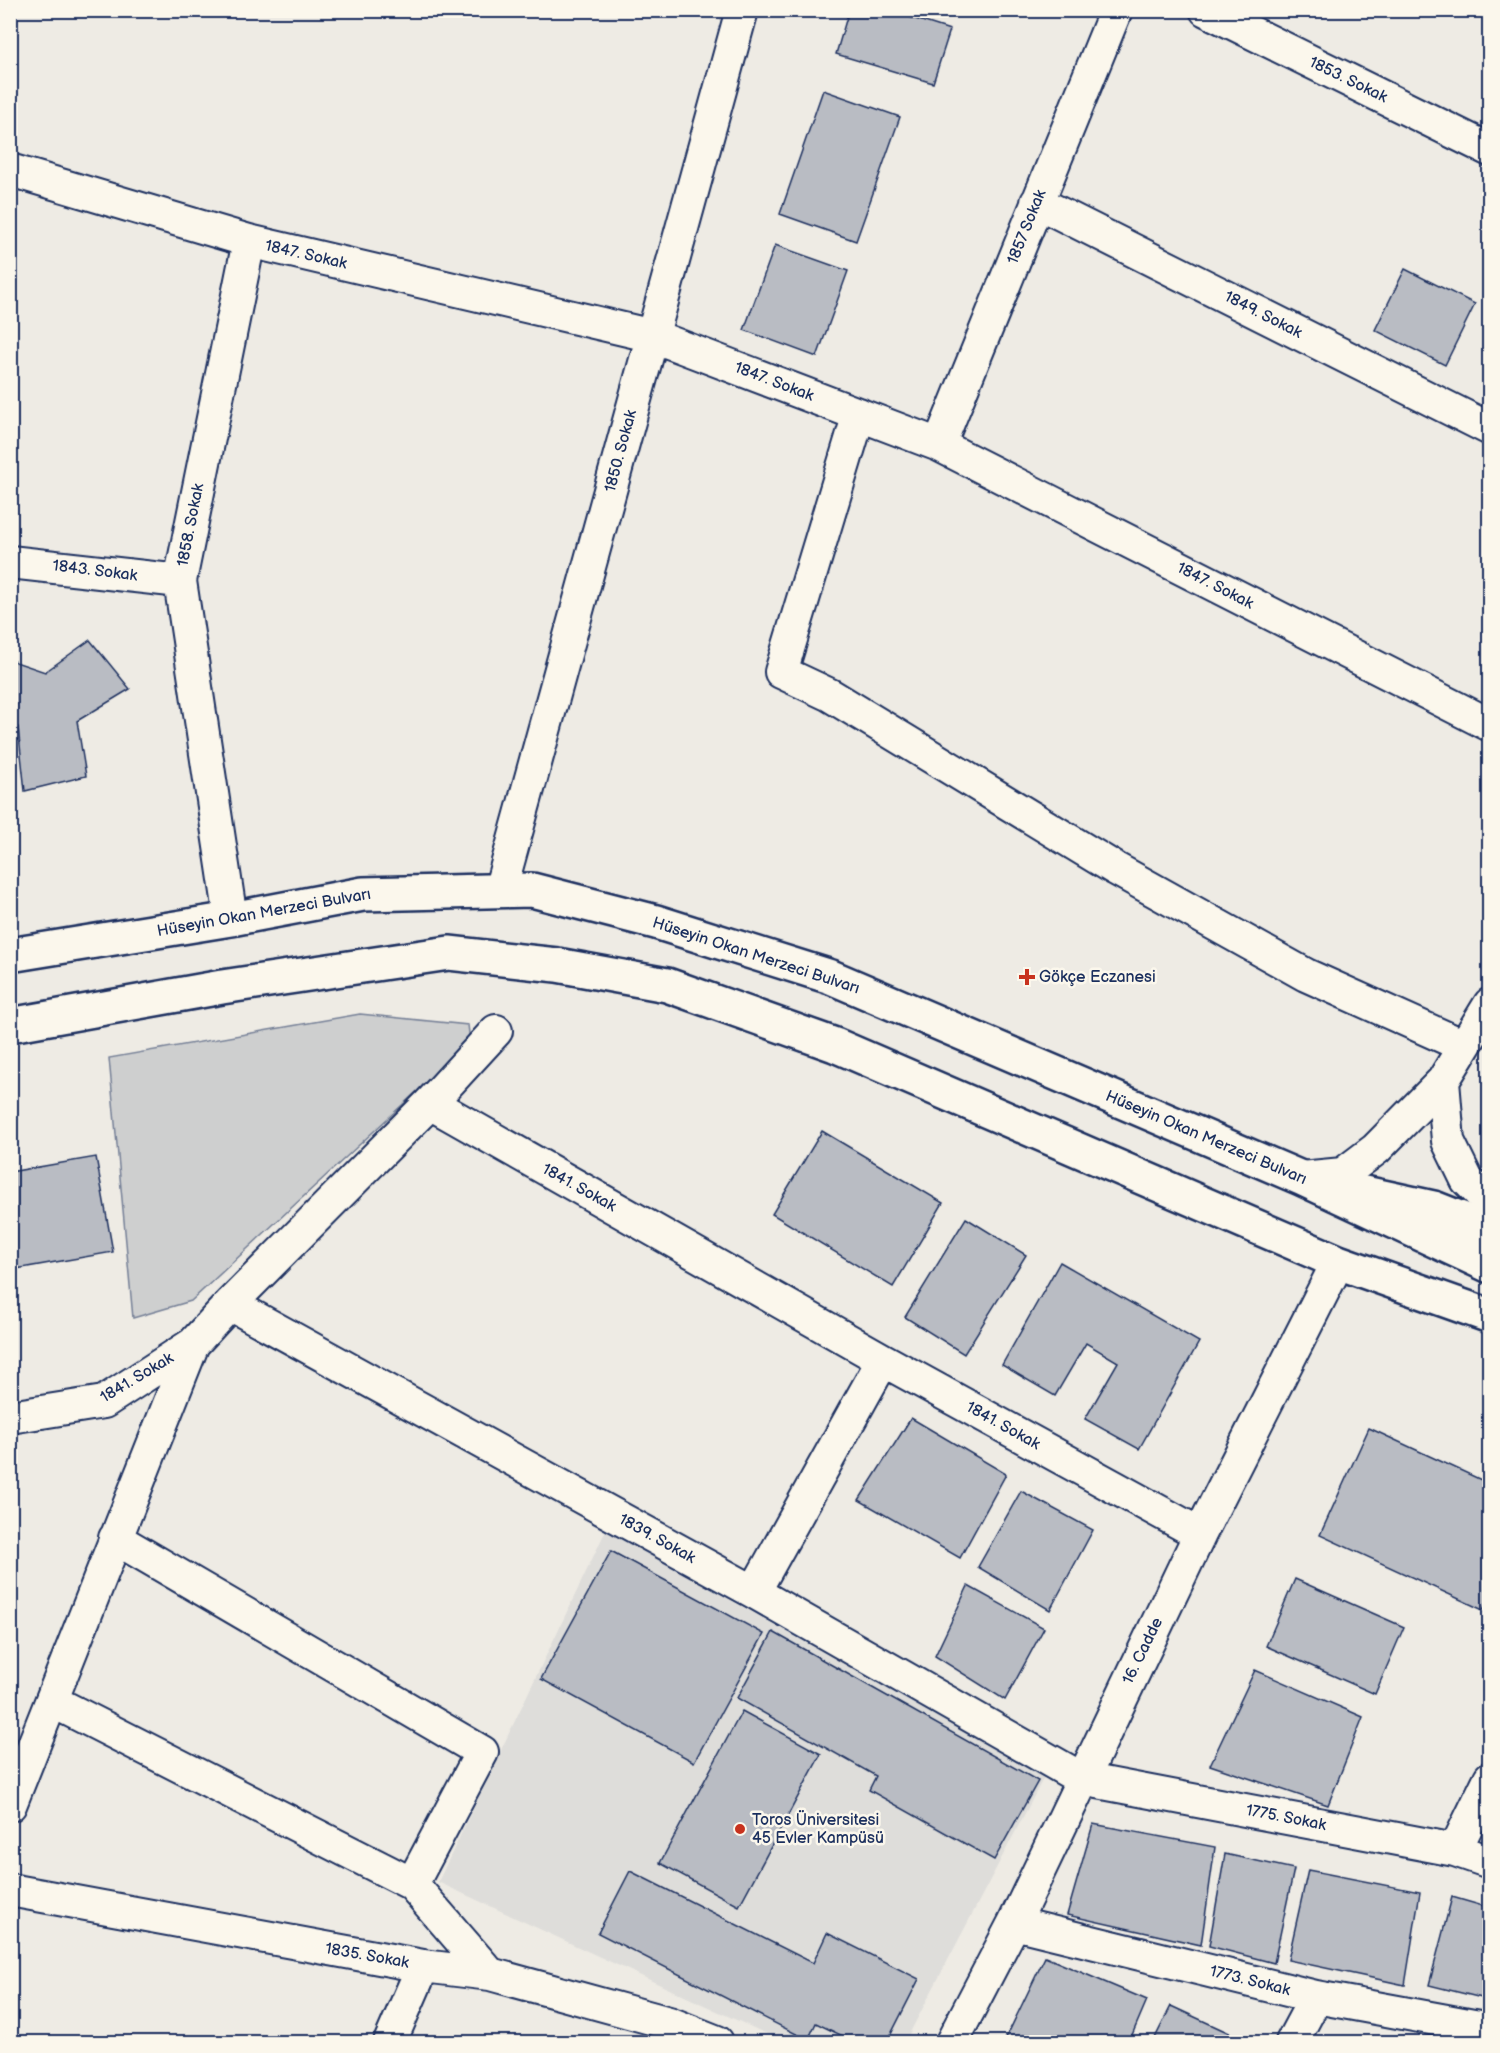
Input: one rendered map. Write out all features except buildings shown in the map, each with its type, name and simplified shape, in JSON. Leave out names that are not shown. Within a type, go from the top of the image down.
[{"type":"main road","name":"Hüseyin Okan Merzeci Bulvarı","points":[[10,955],[231,919],[363,894],[532,890],[656,922],[831,976],[1301,1178],[1490,1266]]},
{"type":"main road","points":[[10,1025],[222,987],[449,953],[557,965],[667,985],[835,1045],[1338,1262],[1490,1316]]},
{"type":"main road","points":[[1301,1178],[1434,1208],[1490,1230]]},
{"type":"main road","points":[[1460,1305],[1490,1326]]},
{"type":"street","name":"1850. Sokak","points":[[500,891],[742,10]]},
{"type":"street","name":"1857 Sokak","points":[[939,445],[1116,10]]},
{"type":"street","name":"1853. Sokak","points":[[1206,10],[1490,150]]},
{"type":"street","name":"1847. Sokak","points":[[10,170],[249,241],[653,336],[939,445],[1490,725]]},
{"type":"street","name":"1849. Sokak","points":[[1037,202],[1490,429]]},
{"type":"street","name":"1858. Sokak","points":[[231,919],[180,581],[249,241]]},
{"type":"street","points":[[859,414],[781,672],[830,695],[1116,869],[1306,975],[1464,1047]]},
{"type":"street","name":"1843. Sokak","points":[[10,562],[180,581]]},
{"type":"street","points":[[1301,1178],[1343,1174],[1376,1149],[1443,1081],[1490,1004]]},
{"type":"street","points":[[430,1103],[496,1031]]},
{"type":"street","points":[[1443,1081],[1448,1141],[1467,1180],[1490,1203]]},
{"type":"street","name":"1841. Sokak","points":[[10,1417],[104,1402],[193,1344],[430,1103],[883,1360],[1200,1534]]},
{"type":"street","name":"16. Cadde","points":[[952,2043],[1014,1923],[1200,1534],[1338,1262]]},
{"type":"street","name":"1839. Sokak","points":[[230,1304],[754,1592],[1082,1779]]},
{"type":"street","points":[[10,1805],[193,1344]]},
{"type":"street","points":[[754,1592],[883,1360]]},
{"type":"street","points":[[115,1538],[482,1752],[412,1884]]},
{"type":"street","points":[[52,1701],[412,1884],[490,1974]]},
{"type":"street","points":[[1455,1850],[1490,1778]]},
{"type":"street","name":"1775. Sokak","points":[[1082,1779],[1455,1850],[1490,1862]]},
{"type":"street","name":"1835. Sokak","points":[[10,1890],[423,1966],[490,1974],[665,2033],[717,2043]]},
{"type":"street","name":"1773. Sokak","points":[[1014,1923],[1316,1997],[1490,2029]]},
{"type":"street","points":[[390,2043],[423,1966]]},
{"type":"street","points":[[1292,2043],[1316,1997]]},
{"type":"shaded area","points":[[360,1014],[468,1025],[470,1042],[191,1301],[133,1318],[109,1058]]},
{"type":"shaded area","name":"Toros Üniversitesi 45 Evler Kampüsü","points":[[606,1530],[1044,1777],[905,2042],[784,2042],[438,1882]]},
{"type":"place","name":"Gökçe Eczanesi","points":[[1027,977]]},
{"type":"place","name":"Toros Üniversitesi 45 Evler Kampüsü","points":[[740,1829]]}]
